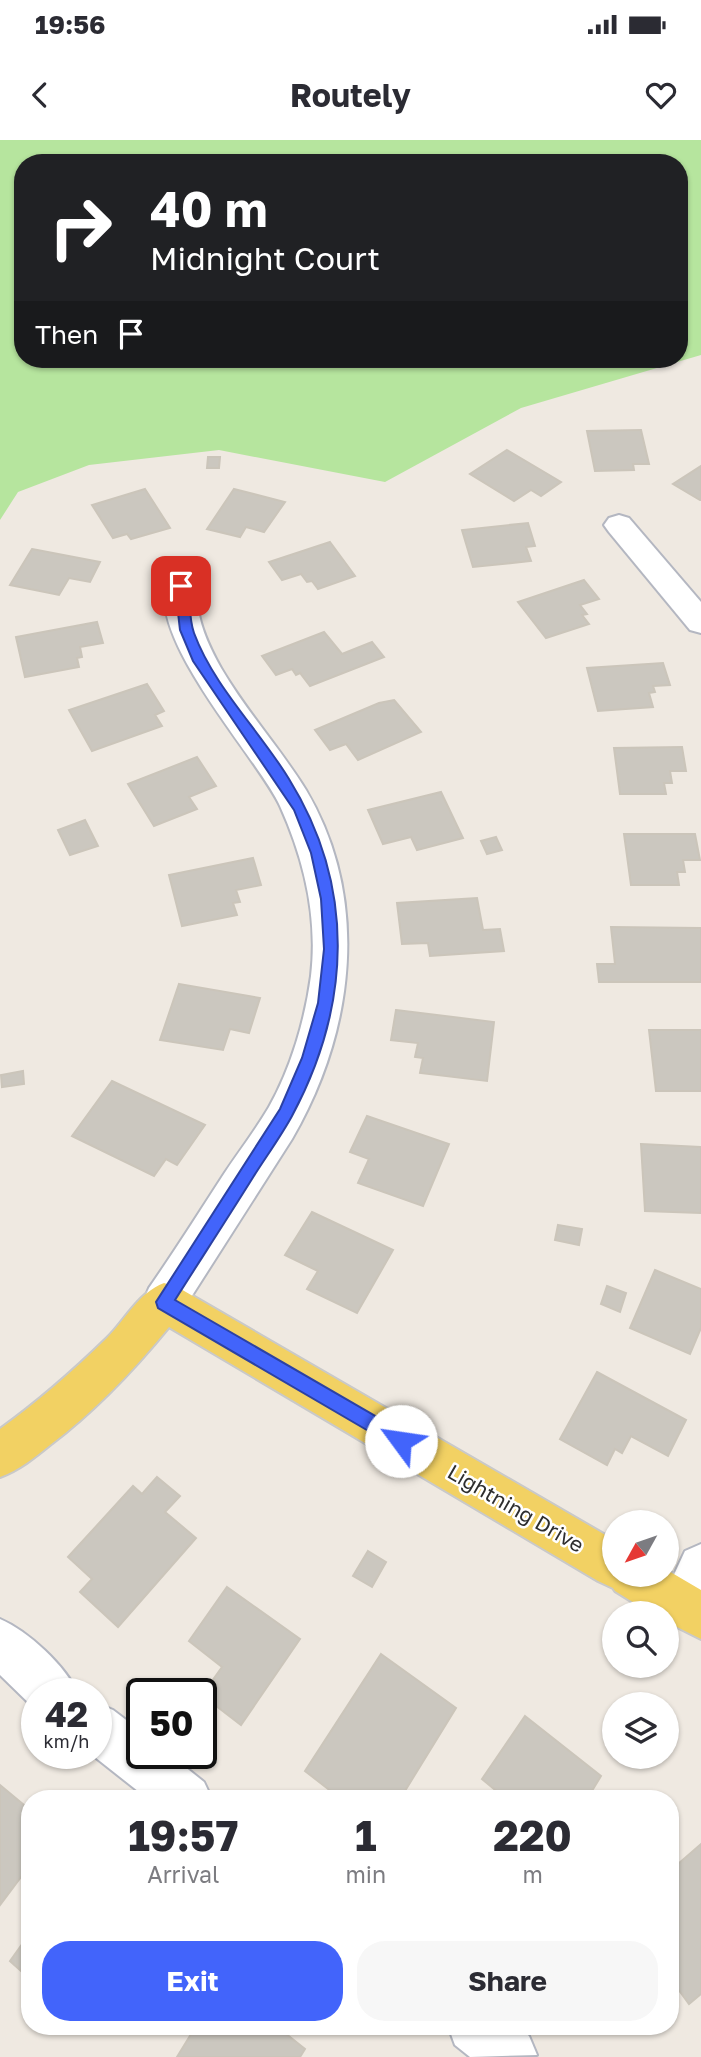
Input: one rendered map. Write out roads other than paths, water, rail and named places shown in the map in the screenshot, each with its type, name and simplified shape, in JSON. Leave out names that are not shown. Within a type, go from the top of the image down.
[{"type":"main road","points":[[0,1456],[67,1406],[125,1349],[164,1302]]},
{"type":"main road","name":"Lightning Drive","points":[[164,1302],[602,1558]]},
{"type":"main road","points":[[668,1587],[695,1596]]},
{"type":"street","points":[[619,525],[701,622]]},
{"type":"street","points":[[164,1302],[286,1112],[310,1058],[323,1014],[332,949],[329,899],[318,853],[300,809],[277,770],[200,661],[187,630],[181,586]]},
{"type":"street","points":[[0,1643],[37,1678]]},
{"type":"street","points":[[112,1740],[176,1790]]}]
